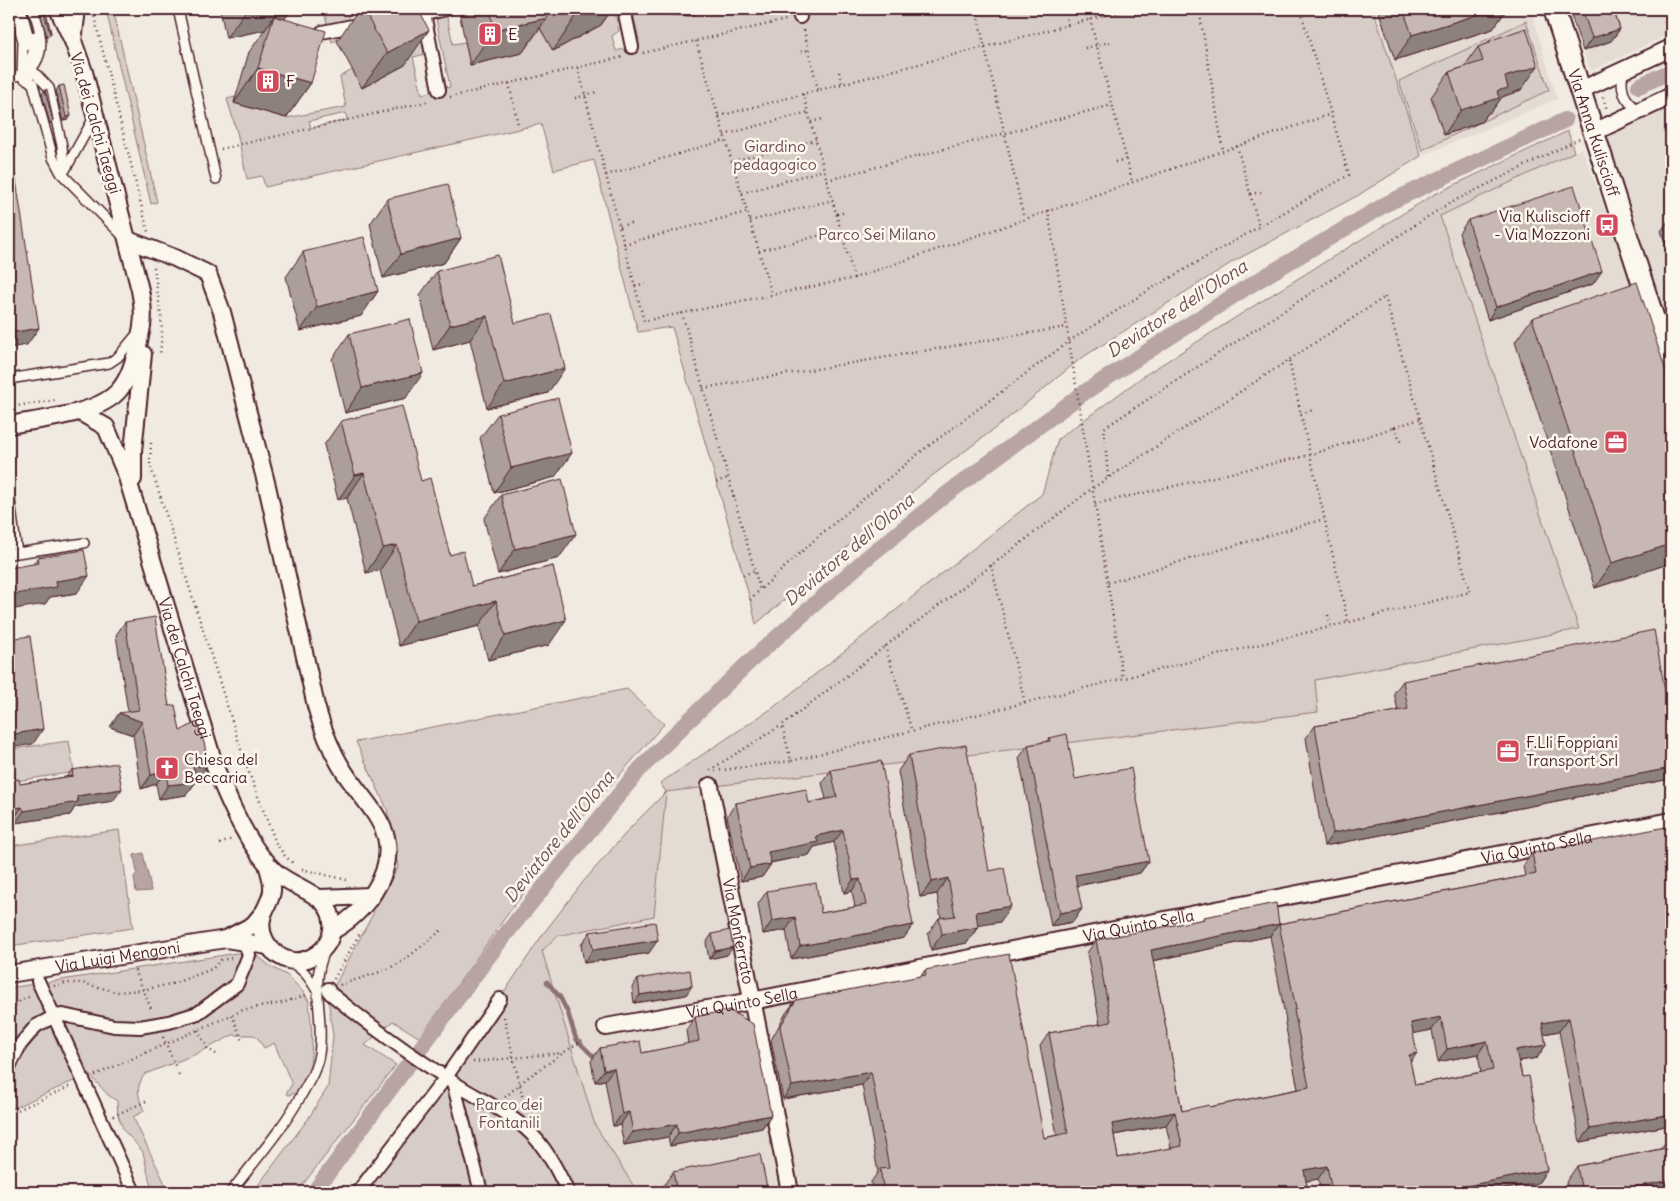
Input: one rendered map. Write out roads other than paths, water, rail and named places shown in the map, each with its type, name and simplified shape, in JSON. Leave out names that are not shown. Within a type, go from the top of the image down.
[{"type":"street","name":"Via dei Calchi Taeggi","points":[[58,9],[73,41],[96,114],[143,308],[143,324],[132,367],[120,390],[101,404],[80,412]]},
{"type":"street","points":[[73,41],[77,9]]},
{"type":"street","points":[[624,9],[633,52]]},
{"type":"street","name":"Via Anna Kuliscioff","points":[[1554,9],[1581,90],[1587,135],[1670,367]]},
{"type":"street","points":[[404,19],[431,11],[440,94]]},
{"type":"street","points":[[325,31],[350,26]]},
{"type":"street","points":[[1581,90],[1671,48]]},
{"type":"street","points":[[1587,135],[1671,96]]},
{"type":"street","points":[[128,240],[175,258],[208,274],[222,312],[267,486],[322,727],[331,749],[381,825],[386,838],[388,851],[386,868],[380,882],[363,907],[330,936],[321,952],[311,958],[299,961],[287,960],[276,955],[268,946]]},
{"type":"street","name":"Via dei Calchi Taeggi","points":[[134,494],[132,464],[146,327],[143,324]]},
{"type":"street","name":"Via dei Calchi Taeggi","points":[[80,412],[106,427],[134,494],[215,767],[237,815],[253,844],[278,874],[315,895]]},
{"type":"street","points":[[9,425],[80,412]]},
{"type":"street","name":"Via Monferrato","points":[[710,786],[790,1192]]},
{"type":"street","name":"Via Quinto Sella","points":[[606,1027],[752,1001],[1671,821]]},
{"type":"street","name":"Via dei Calchi Taeggi","points":[[266,861],[271,878],[272,892],[261,924],[268,946]]},
{"type":"street","points":[[266,908],[276,896],[286,891],[298,890],[315,895],[370,896]]},
{"type":"street","points":[[315,895],[328,907],[332,918],[330,936]]},
{"type":"street","name":"Via Luigi Mengoni","points":[[226,940],[253,925],[266,908]]},
{"type":"street","name":"Via Luigi Mengoni","points":[[9,974],[226,940],[268,946]]},
{"type":"street","points":[[9,1067],[20,1045],[36,1026],[54,1016],[63,1015],[114,1026],[140,1027],[169,1022],[198,1013],[237,984],[248,952]]},
{"type":"street","points":[[40,985],[134,1192]]},
{"type":"street","points":[[323,990],[330,993],[374,1028],[431,1068],[495,1106],[519,1123],[537,1140],[556,1168],[568,1192]]},
{"type":"street","points":[[358,1192],[449,1080],[456,1063],[500,999]]},
{"type":"street","points":[[449,1080],[481,1192]]},
{"type":"lane","points":[[14,9],[23,41],[22,75]]},
{"type":"lane","points":[[20,9],[30,38],[30,49],[22,75]]},
{"type":"lane","points":[[22,75],[30,62],[35,37],[27,9]]},
{"type":"lane","points":[[22,75],[34,65],[41,50],[40,36],[32,9]]},
{"type":"lane","points":[[178,9],[216,179]]},
{"type":"lane","points":[[1623,70],[1622,88],[1624,97],[1629,104],[1639,111]]},
{"type":"lane","points":[[9,77],[22,75],[32,78],[42,90],[61,173],[66,169],[96,114]]},
{"type":"lane","name":"Via dei Calchi Taeggi","points":[[61,173],[128,240]]},
{"type":"lane","points":[[9,379],[109,363],[126,348],[143,324]]},
{"type":"lane","points":[[9,493],[13,554],[84,543]]},
{"type":"lane","points":[[231,1192],[292,1112],[314,1073],[320,1053],[323,990],[317,974],[319,962],[330,936]]},
{"type":"lane","points":[[287,960],[300,968],[323,990]]},
{"type":"waterway","name":"Deviatore dell'Olona","points":[[1639,86],[1671,71]]},
{"type":"waterway","name":"Deviatore dell'Olona","points":[[314,1192],[500,941],[639,770],[748,663],[869,556],[948,493],[1085,392],[1244,289],[1386,204],[1565,120]]},
{"type":"waterway","points":[[547,982],[560,997],[568,1013],[576,1039],[594,1057]]},
{"type":"place","name":"E","points":[[490,34]]},
{"type":"place","name":"F","points":[[268,81]]},
{"type":"place","name":"Via Kuliscioff - Via Mozzoni","points":[[1607,225]]},
{"type":"place","name":"Vodafone","points":[[1616,442]]},
{"type":"place","name":"F.Lli Foppiani Transport Srl","points":[[1508,751]]},
{"type":"place","name":"Chiesa del Beccaria","points":[[167,768]]},
{"type":"park label","name":"Giardino pedagogico","points":[[775,155]]},
{"type":"park label","name":"Parco Sei Milano","points":[[877,234]]},
{"type":"park label","name":"Parco dei Fontanili","points":[[509,1113]]}]
